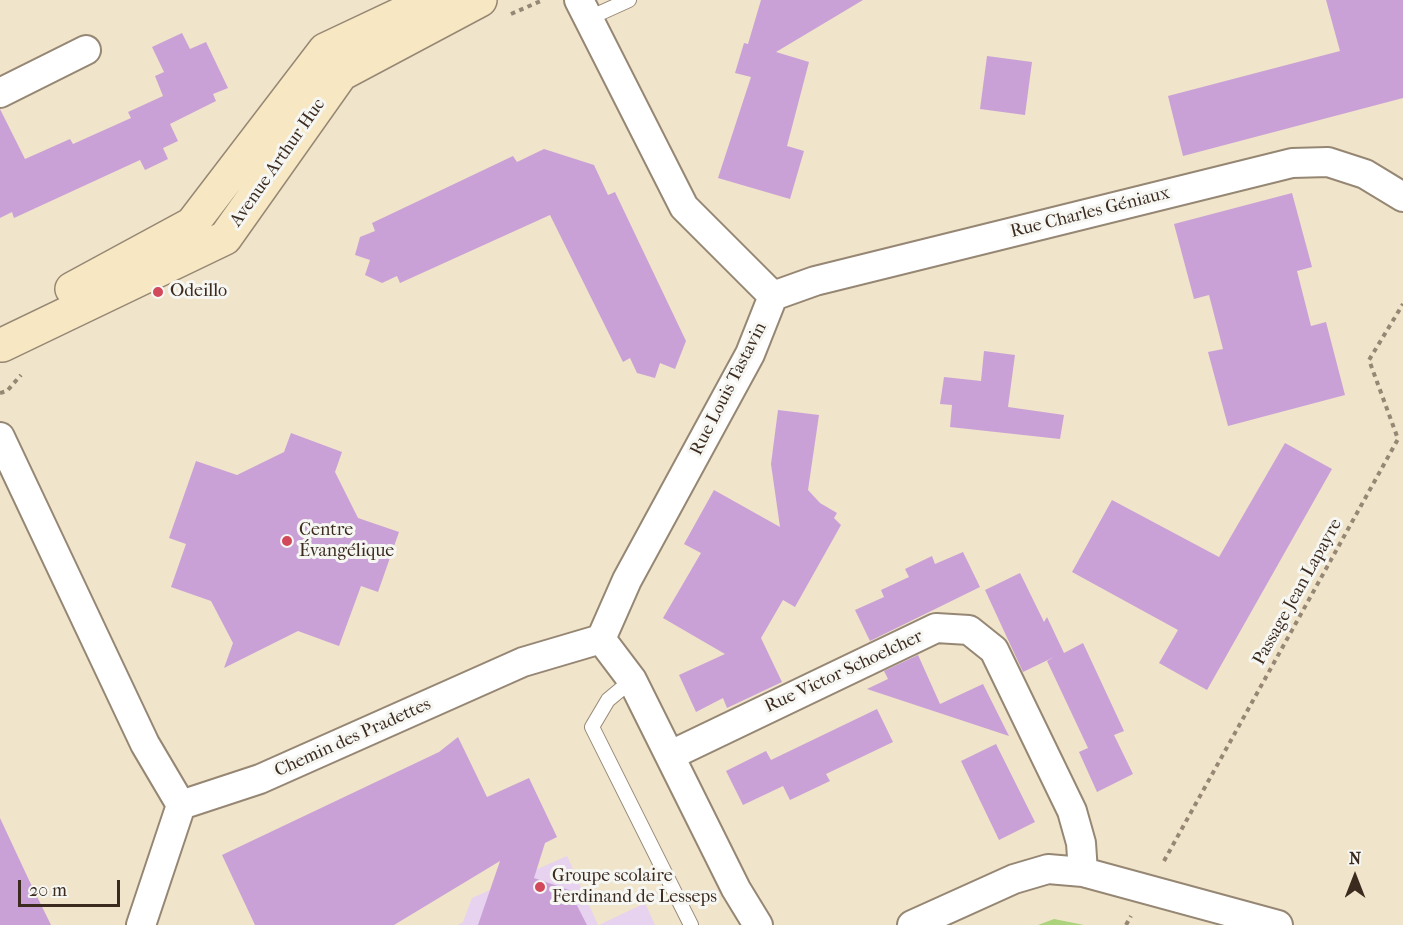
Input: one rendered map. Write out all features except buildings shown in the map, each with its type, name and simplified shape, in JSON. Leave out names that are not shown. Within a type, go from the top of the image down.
[{"type":"street","name":"Avenue Arthur Huc","points":[[1,346],[192,224],[325,50],[431,0]]},
{"type":"street","name":"Avenue Arthur Huc","points":[[1,346],[225,238],[341,74],[480,0]]},
{"type":"street","points":[[583,10],[684,207],[773,296]]},
{"type":"street","points":[[0,93],[86,50]]},
{"type":"street","name":"Rue Charles Géniaux","points":[[773,296],[815,281],[1292,163],[1328,162],[1365,174],[1403,196]]},
{"type":"street","name":"Rue Louis Tastavin","points":[[601,639],[627,580],[750,354],[773,296]]},
{"type":"street","points":[[0,437],[145,744],[181,805],[141,925]]},
{"type":"street","name":"Rue Victor Schoelcher","points":[[671,755],[936,628],[969,630],[994,650],[1072,811],[1082,843],[1083,872]]},
{"type":"street","points":[[601,639],[632,680],[736,889],[758,925]]},
{"type":"street","name":"Chemin des Pradettes","points":[[181,805],[260,779],[523,662],[601,639]]},
{"type":"street","points":[[912,925],[1014,879],[1048,869],[1083,872],[1278,925]]},
{"type":"lane","points":[[583,10],[629,0]]},
{"type":"lane","points":[[632,680],[608,700],[592,727],[691,925]]},
{"type":"path","name":"Passage Jean Lapayre","points":[[1148,890],[1398,439],[1369,360],[1403,304]]},
{"type":"shaded area","name":"Groupe scolaire Ferdinand de Lesseps","points":[[567,856],[598,925],[458,925],[463,922],[472,898]]},
{"type":"shaded area","name":"Groupe scolaire Ferdinand de Lesseps","points":[[645,903],[655,925],[599,925]]},
{"type":"green space","points":[[1054,919],[1084,925],[1038,925]]},
{"type":"place","name":"Odeillo","points":[[158,292]]},
{"type":"place","name":"Centre Évangélique","points":[[287,541]]},
{"type":"place","name":"Groupe scolaire Ferdinand de Lesseps","points":[[540,887]]}]
